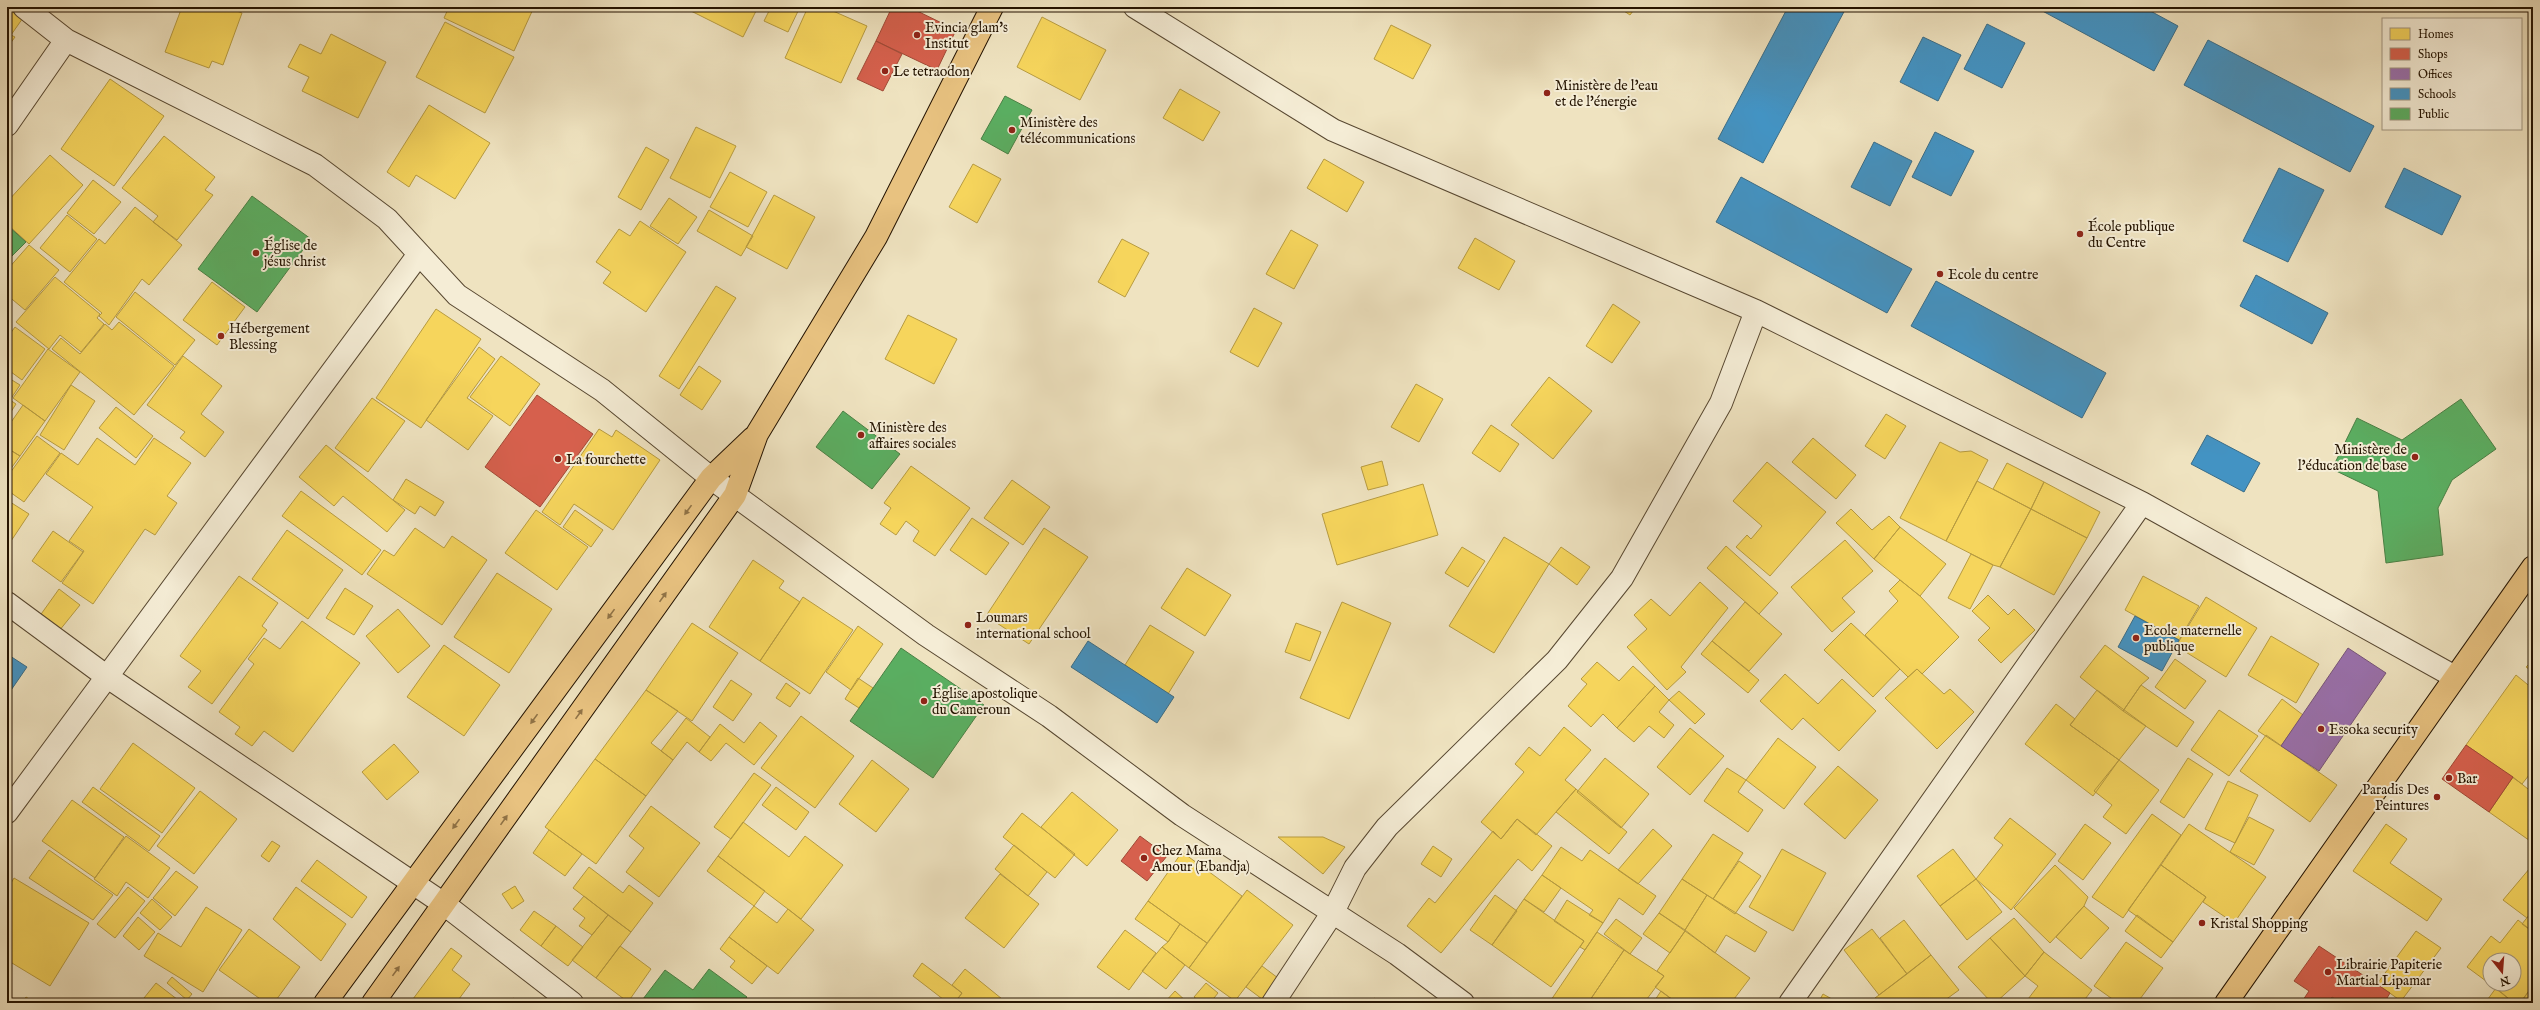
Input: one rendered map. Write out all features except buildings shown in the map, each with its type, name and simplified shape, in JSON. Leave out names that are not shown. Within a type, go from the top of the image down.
[{"type":"main road","points":[[373,1003],[735,495],[757,434],[876,237],[992,7]]},
{"type":"main road","points":[[325,1003],[711,478],[757,434]]},
{"type":"main road","points":[[2226,1003],[2533,567]]},
{"type":"street","points":[[24,7],[66,40],[315,165],[387,219],[457,295],[602,390],[711,478],[926,635],[1048,716],[1182,815],[1397,954],[1463,1003]]},
{"type":"street","points":[[1135,7],[1333,130],[1756,311],[2142,503],[2455,677]]},
{"type":"street","points":[[7,125],[66,40]]},
{"type":"street","points":[[7,812],[419,254]]},
{"type":"street","points":[[1273,1003],[1333,912],[1355,868],[1387,827],[1557,660],[1622,578],[1721,403],[1756,311]]},
{"type":"street","points":[[1790,1003],[2142,503]]},
{"type":"street","points":[[7,603],[106,676],[444,904],[572,1003]]},
{"type":"place","name":"Evincia glam's Institut","points":[[917,35]]},
{"type":"place","name":"Le tetraodon","points":[[885,71]]},
{"type":"place","name":"Ministère de l'eau et de l'énergie","points":[[1547,93]]},
{"type":"place","name":"Ministère des télécommunications","points":[[1012,130]]},
{"type":"place","name":"École publique du Centre","points":[[2080,234]]},
{"type":"place","name":"Église de jésus christ","points":[[256,253]]},
{"type":"place","name":"Ecole du centre","points":[[1940,274]]},
{"type":"place","name":"Hébergement Blessing","points":[[221,336]]},
{"type":"place","name":"Ministère des affaires sociales","points":[[861,435]]},
{"type":"place","name":"Ministère de l'éducation de base","points":[[2415,457]]},
{"type":"place","name":"La fourchette","points":[[558,459]]},
{"type":"place","name":"Loumars international school","points":[[968,625]]},
{"type":"place","name":"Ecole maternelle publique","points":[[2136,638]]},
{"type":"place","name":"Église apostolique du Cameroun","points":[[924,701]]},
{"type":"place","name":"Essoka security","points":[[2321,729]]},
{"type":"place","name":"Bar","points":[[2449,778]]},
{"type":"place","name":"Paradis Des Peintures","points":[[2437,797]]},
{"type":"place","name":"Chez Mama Amour (Ebandja)","points":[[1144,858]]},
{"type":"place","name":"Kristal Shopping","points":[[2202,923]]},
{"type":"place","name":"Librairie Papiterie Martial Lipamar","points":[[2328,972]]}]
